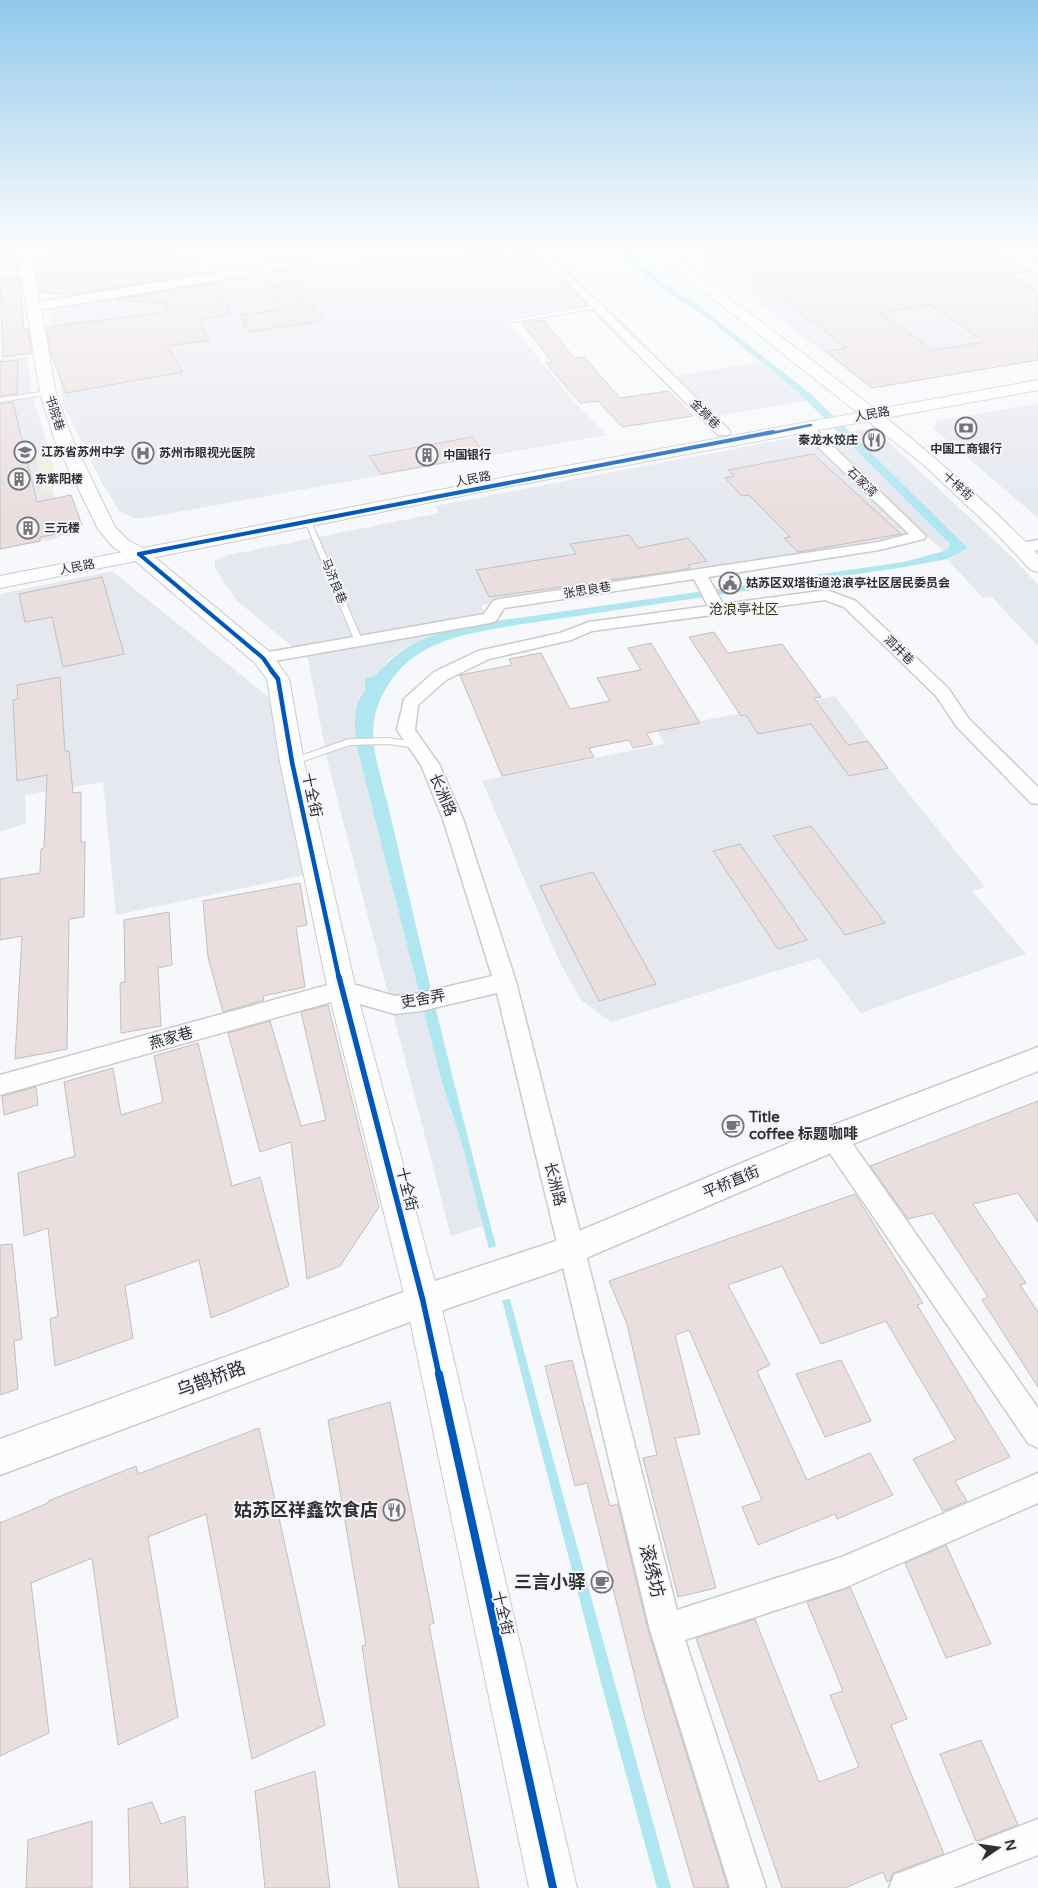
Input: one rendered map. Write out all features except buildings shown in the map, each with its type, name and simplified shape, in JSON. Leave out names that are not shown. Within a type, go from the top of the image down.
[{"type":"main road","name":"书院巷","points":[[38,337],[48,393],[64,441],[107,529],[130,549]]},
{"type":"main road","points":[[768,337],[862,412]]},
{"type":"main road","points":[[773,337],[862,412]]},
{"type":"main road","name":"人民路","points":[[0,569],[308,521],[1038,377]]},
{"type":"main road","name":"人民路","points":[[862,412],[1038,385]]},
{"type":"main road","name":"十梓街","points":[[862,412],[954,482],[1033,547],[1038,566]]},
{"type":"main road","name":"人民路","points":[[0,582],[130,549],[723,432],[808,423]]},
{"type":"main road","name":"十全街","points":[[130,549],[263,658],[278,679],[292,762],[342,990],[423,1301],[553,1888]]},
{"type":"street","name":"金狮巷","points":[[627,337],[723,432]]},
{"type":"street","name":"石家湾","points":[[808,423],[919,536]]},
{"type":"street","name":"张思良巷","points":[[263,658],[490,618],[499,604],[698,572],[879,546],[919,536]]},
{"type":"street","points":[[698,572],[712,599]]},
{"type":"street","name":"泗井巷","points":[[712,599],[827,594],[850,604],[942,692],[963,723],[1038,798]]},
{"type":"street","name":"长洲路","points":[[564,1253],[505,982],[453,819],[430,764],[406,730],[410,703],[440,676],[484,655],[565,637],[590,627],[712,599]]},
{"type":"street","name":"吏舍弄","points":[[342,990],[395,1005],[421,1002],[505,982]]},
{"type":"street","name":"燕家巷","points":[[0,1085],[342,990]]},
{"type":"street","name":"平桥直街","points":[[423,1301],[564,1253],[834,1138],[1038,1059]]},
{"type":"street","points":[[834,1138],[1038,1433]]},
{"type":"street","name":"滚绣坊","points":[[564,1253],[666,1630],[748,1888]]},
{"type":"street","name":"乌鹊桥路","points":[[0,1457],[423,1301]]},
{"type":"street","points":[[666,1630],[844,1572],[1038,1488]]},
{"type":"street","points":[[907,1888],[1038,1837]]},
{"type":"lane","points":[[0,400],[48,393]]},
{"type":"lane","name":"马济良巷","points":[[308,521],[358,642]]},
{"type":"lane","points":[[292,762],[349,742],[388,741],[416,745]]},
{"type":"shaded area","points":[[53,337],[521,337],[571,398],[606,435],[144,518],[134,518],[119,511],[102,483],[63,404]]},
{"type":"shaded area","points":[[804,337],[995,337],[944,376],[879,387],[865,384]]},
{"type":"shaded area","name":"江苏省苏州中学","points":[[27,357],[32,395],[52,459],[52,488],[63,534],[54,539],[0,549],[0,360]]},
{"type":"shaded area","points":[[760,362],[807,400],[714,417],[669,377]]},
{"type":"shaded area","points":[[1038,403],[1038,518],[934,429],[937,421]]},
{"type":"shaded area","points":[[866,429],[880,434],[1014,559],[1038,585],[1038,646],[992,597],[983,598],[947,559],[968,548],[849,432]]},
{"type":"shaded area","points":[[840,432],[945,537],[949,547],[944,551],[920,531],[908,533],[897,540],[481,605],[490,622],[440,632],[400,651],[388,660],[359,697],[355,721],[359,756],[441,1079],[460,1137],[483,1226],[451,1236],[328,763],[308,659],[237,601],[215,568],[215,560],[228,555],[439,513],[435,506],[807,435],[811,439]]},
{"type":"shaded area","points":[[112,571],[272,700],[309,874],[116,915],[103,782],[25,795],[26,823],[0,832],[0,594]]},
{"type":"shaded area","points":[[835,696],[900,783],[985,887],[972,891],[1026,954],[861,1013],[819,958],[611,1022],[582,1001],[560,963],[482,781],[664,744],[657,729]]},
{"type":"green space","points":[[49,451],[54,468],[53,493],[42,495],[36,453]]},
{"type":"water","points":[[730,337],[739,337],[813,396],[968,548],[947,559],[905,567],[510,626],[473,633],[439,643],[409,661],[396,674],[385,690],[378,706],[373,728],[375,753],[459,1102],[528,1365],[671,1888],[657,1888],[603,1690],[460,1137],[441,1079],[359,756],[355,730],[355,713],[360,697],[365,690],[365,678],[374,677],[400,653],[413,644],[441,633],[490,622],[904,562],[944,551],[949,547],[949,543],[799,393]]},
{"type":"pier","points":[[500,1245],[514,1298],[499,1301],[486,1249]]},
{"type":"cycle path","points":[[139,554],[811,425]]},
{"type":"cycle path","points":[[139,554],[263,658],[278,679],[292,762],[342,990],[423,1301],[553,1888]]},
{"type":"place","name":"中国工商银行","points":[[966,428]]},
{"type":"place","name":"秦龙水饺庄","points":[[874,440]]},
{"type":"place","name":"江苏省苏州中学","points":[[25,452]]},
{"type":"place","name":"苏州市眼视光医院","points":[[143,453]]},
{"type":"place","name":"中国银行","points":[[427,455]]},
{"type":"place","name":"东紫阳楼","points":[[19,479]]},
{"type":"place","name":"三元楼","points":[[28,528]]},
{"type":"place","name":"姑苏区双塔街道沧浪亭社区居民委员会","points":[[730,583]]},
{"type":"place","name":"Title coffee 标题咖啡","points":[[733,1126]]},
{"type":"place","name":"姑苏区祥鑫饮食店","points":[[394,1510]]},
{"type":"place","name":"三言小驿","points":[[602,1582]]},
{"type":"district","name":"沧浪亭社区","points":[[744,609]]}]
